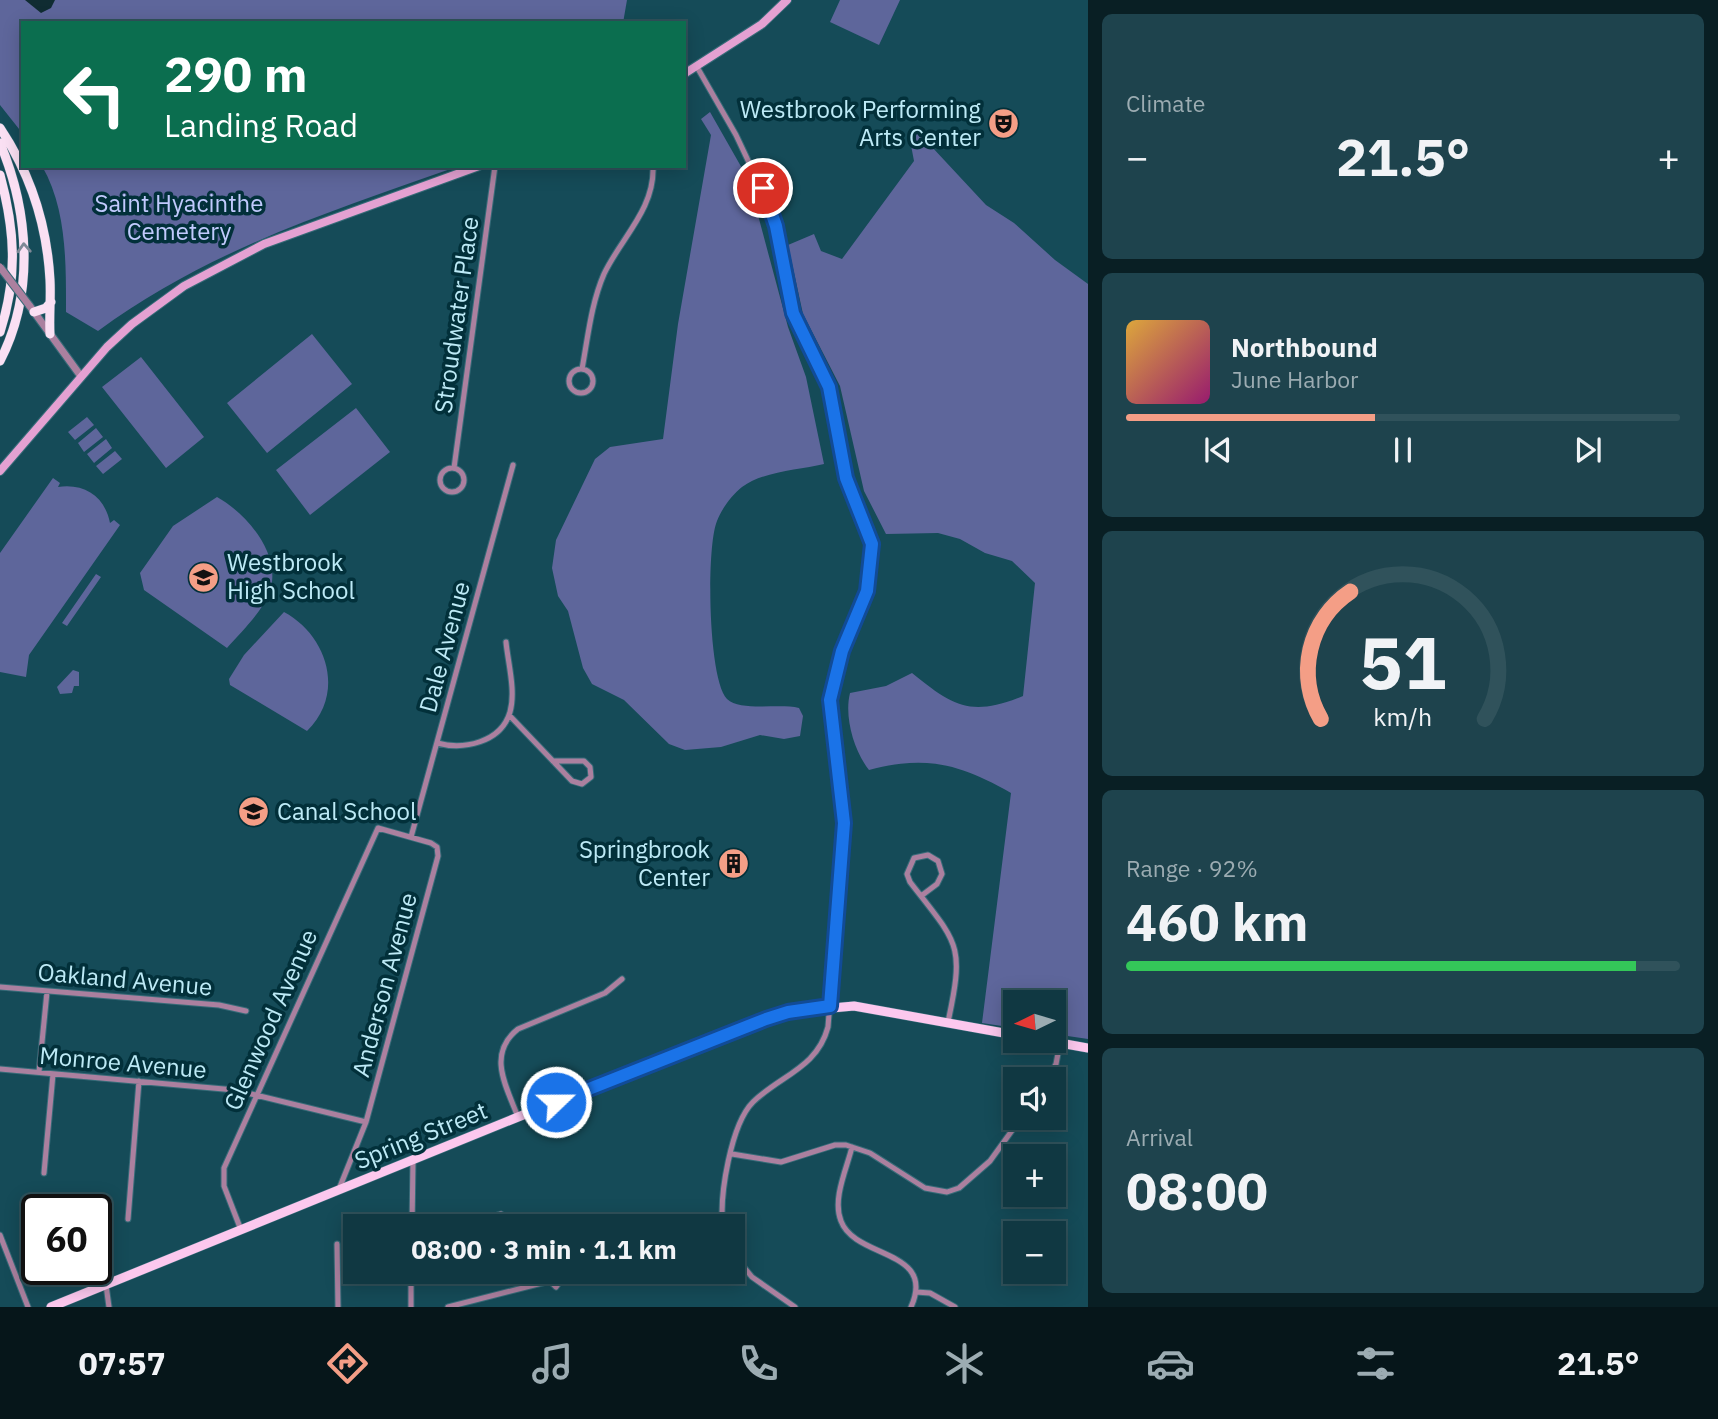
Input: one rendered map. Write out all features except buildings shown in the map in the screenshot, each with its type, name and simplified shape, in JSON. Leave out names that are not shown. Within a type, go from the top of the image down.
[{"type":"highway","points":[[0,128],[21,164]]},
{"type":"highway","points":[[0,143],[12,170],[22,215],[24,259],[16,318],[0,361]]},
{"type":"highway","points":[[23,168],[37,204],[47,250],[51,302],[50,334]]},
{"type":"highway","points":[[0,175],[11,232],[13,285],[0,332]]},
{"type":"highway","points":[[31,309],[41,311],[51,302]]},
{"type":"main road","points":[[686,73],[762,24],[787,0]]},
{"type":"main road","points":[[0,471],[80,375],[132,324],[222,263],[264,244],[473,168]]},
{"type":"main road","name":"Spring Street","points":[[112,1283],[518,1117],[788,1012],[830,1006],[875,1008],[1003,1033]]},
{"type":"main road","points":[[1066,1044],[1088,1048]]},
{"type":"main road","name":"Spring Street","points":[[51,1307],[106,1285]]},
{"type":"street","points":[[697,67],[736,135],[770,207],[793,313],[829,387],[846,478],[872,544],[867,591],[842,651],[830,700],[844,823],[828,1027],[818,1052],[797,1071],[753,1102],[741,1119],[723,1199],[723,1214]]},
{"type":"street","name":"Stroudwater Place","points":[[454,468],[495,168]]},
{"type":"street","points":[[582,369],[599,287],[646,205],[653,181],[653,168]]},
{"type":"street","points":[[0,267],[80,375]]},
{"type":"street","points":[[582,369],[591,375],[593,383],[587,392],[579,393],[572,390],[569,382],[574,371],[582,369]]},
{"type":"street","name":"Dale Avenue","points":[[411,837],[513,465]]},
{"type":"street","name":"Stroudwater Place","points":[[454,468],[462,472],[464,480],[462,487],[452,492],[445,489],[441,478],[444,472],[454,468]]},
{"type":"street","points":[[437,743],[461,746],[476,744],[496,731],[509,715],[511,700],[506,642]]},
{"type":"street","points":[[509,715],[553,761],[576,783],[585,783],[591,775],[590,767],[584,761],[553,761]]},
{"type":"street","name":"Anderson Avenue","points":[[339,1191],[366,1122],[438,856],[435,845],[378,828]]},
{"type":"street","name":"Glenwood Avenue","points":[[241,1230],[224,1186],[223,1175],[255,1094],[378,828]]},
{"type":"street","points":[[921,896],[937,884],[942,874],[938,861],[928,855],[914,858],[908,868],[909,879],[921,896],[952,937],[957,949],[958,969],[948,1023]]},
{"type":"street","points":[[518,1117],[500,1070],[502,1051],[507,1039],[518,1029],[605,993],[622,979]]},
{"type":"street","name":"Oakland Avenue","points":[[0,987],[219,1006],[246,1011]]},
{"type":"street","points":[[39,1072],[47,992]]},
{"type":"street","name":"Monroe Avenue","points":[[0,1069],[255,1094],[366,1122]]},
{"type":"street","points":[[44,1173],[53,1074]]},
{"type":"street","points":[[128,1219],[139,1082]]},
{"type":"street","points":[[732,1154],[781,1162],[835,1145],[852,1147],[870,1153],[925,1188],[947,1192],[959,1188],[990,1161],[1012,1130]]},
{"type":"street","points":[[852,1147],[839,1198],[840,1220],[854,1237],[906,1265],[914,1276],[916,1292],[911,1307]]},
{"type":"street","points":[[412,1214],[414,1160]]},
{"type":"street","points":[[0,1235],[28,1307]]},
{"type":"street","points":[[337,1244],[338,1307]]},
{"type":"street","points":[[745,1269],[752,1277],[795,1307]]},
{"type":"street","points":[[411,1284],[411,1307]]},
{"type":"street","points":[[448,1307],[538,1284]]},
{"type":"street","points":[[106,1285],[109,1307]]},
{"type":"street","points":[[916,1292],[930,1293],[955,1307]]},
{"type":"green space","points":[[0,0],[627,0],[623,21],[21,21],[21,131],[0,105]]},
{"type":"green space","points":[[840,0],[900,0],[879,45],[830,22]]},
{"type":"green space","points":[[710,112],[743,170],[755,204],[788,327],[806,377],[824,464],[771,474],[742,487],[719,516],[713,535],[711,557],[713,641],[721,687],[727,699],[733,703],[799,708],[803,716],[800,736],[784,739],[760,735],[721,747],[685,750],[669,744],[624,700],[592,684],[583,668],[568,611],[558,596],[552,568],[556,540],[595,459],[610,447],[663,439],[678,324],[711,135],[701,119]]},
{"type":"green space","points":[[918,132],[986,205],[1014,223],[1055,260],[1088,284],[1088,1039],[1066,1036],[1066,990],[1003,990],[1003,1026],[982,1023],[1011,793],[975,775],[942,765],[908,763],[869,770],[855,744],[849,723],[850,693],[886,686],[912,673],[940,694],[964,705],[990,706],[1023,696],[1035,583],[1012,561],[985,553],[960,539],[938,533],[886,534],[864,491],[840,386],[803,314],[788,245],[814,234],[821,251],[842,259],[914,161],[910,140]]},
{"type":"green space","name":"Saint Hyacinthe Cemetery","points":[[43,168],[453,168],[317,217],[227,255],[140,302],[98,331],[66,312],[61,218]]},
{"type":"green space","points":[[312,334],[352,384],[267,453],[227,403]]},
{"type":"green space","points":[[141,357],[204,437],[166,468],[102,387]]},
{"type":"green space","points":[[356,408],[390,452],[310,515],[276,470]]},
{"type":"green space","points":[[87,417],[94,425],[75,440],[68,432]]},
{"type":"green space","points":[[96,428],[103,437],[84,452],[78,443]]},
{"type":"green space","points":[[106,439],[112,448],[94,463],[87,454]]},
{"type":"green space","points":[[115,451],[122,459],[103,474],[96,466]]},
{"type":"green space","points":[[53,478],[60,483],[58,487],[77,487],[92,494],[104,506],[110,523],[114,520],[120,525],[29,655],[26,677],[0,672],[0,553]]},
{"type":"green space","points":[[217,497],[239,513],[259,536],[271,563],[272,577],[270,591],[262,606],[227,648],[144,590],[140,573],[173,526]]},
{"type":"green space","points":[[96,574],[101,577],[67,626],[62,623]]},
{"type":"green space","points":[[284,612],[299,622],[311,635],[326,666],[326,700],[319,716],[307,731],[230,685],[229,679],[244,655]]},
{"type":"green space","points":[[73,670],[79,672],[79,686],[74,686],[72,693],[60,694],[57,687]]},
{"type":"shaded area","points":[[25,0],[55,0],[51,8],[41,13]]},
{"type":"place","name":"Westbrook Performing Arts Center","points":[[1004,124]]},
{"type":"place","name":"Westbrook High School","points":[[204,577]]},
{"type":"place","name":"Canal School","points":[[254,812]]},
{"type":"place","name":"Springbrook Center","points":[[733,864]]},
{"type":"route","points":[[556,1102],[766,1019],[802,1009],[830,1006],[844,823],[830,700],[842,651],[867,591],[872,567],[872,544],[863,514],[846,478],[829,387],[793,313],[776,226],[763,188]]}]
